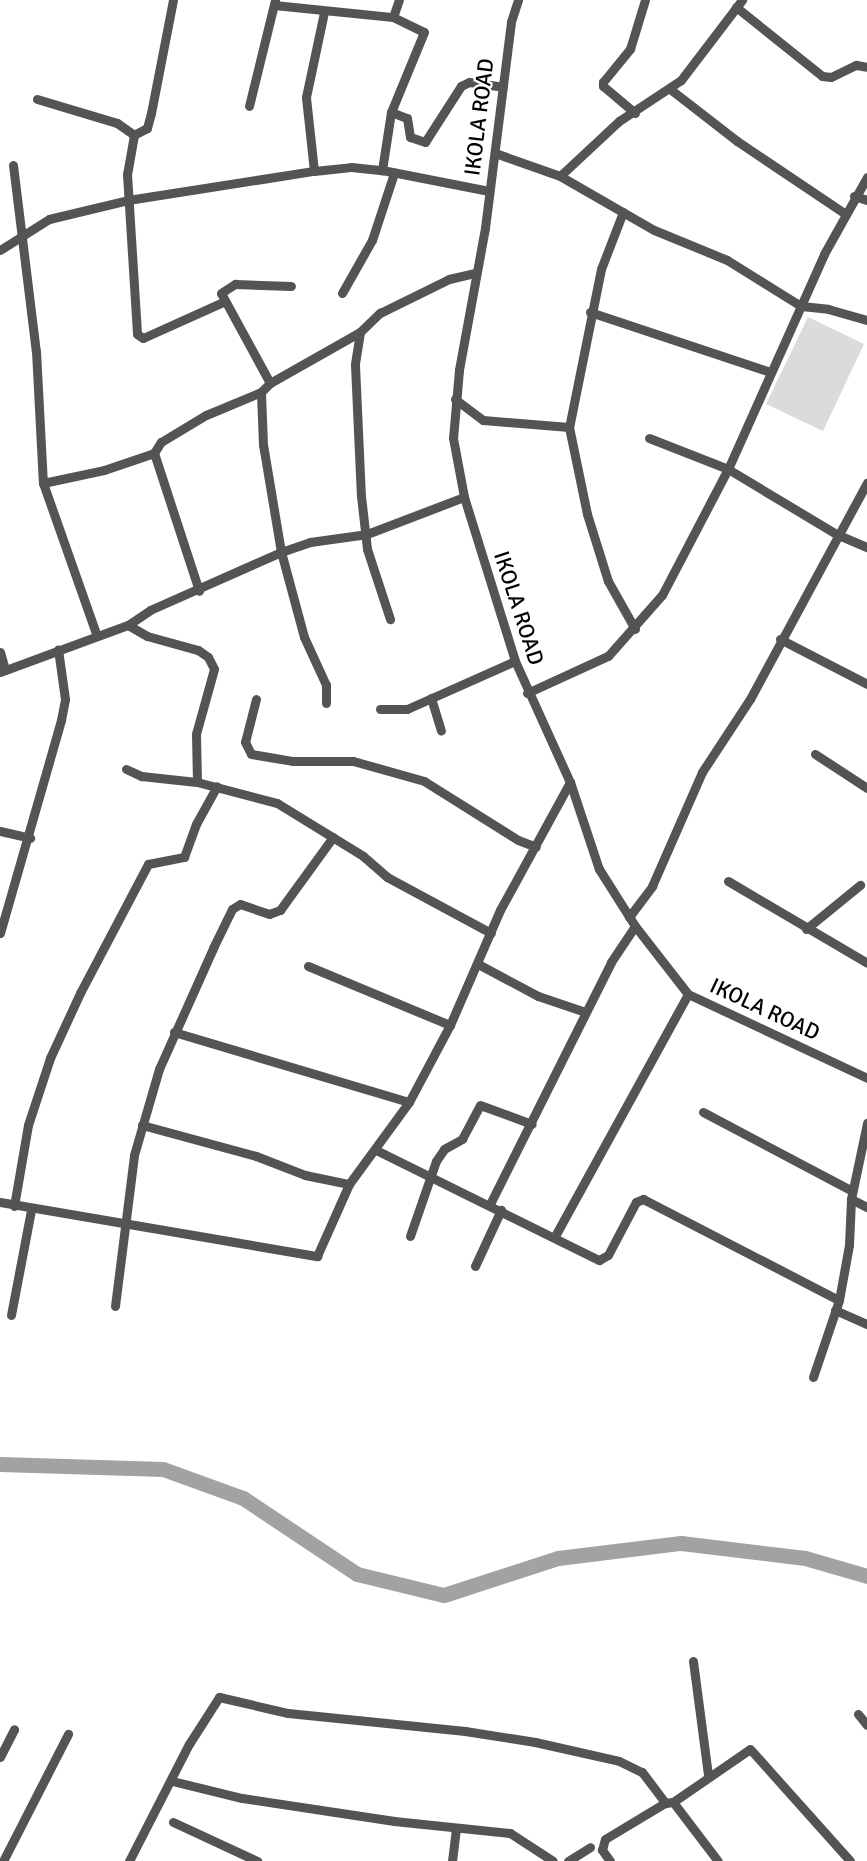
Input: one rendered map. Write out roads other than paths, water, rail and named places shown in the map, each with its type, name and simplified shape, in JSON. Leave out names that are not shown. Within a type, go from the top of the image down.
[{"type":"street","points":[[134,135],[147,128],[173,0]]},
{"type":"street","points":[[393,17],[399,0]]},
{"type":"street","name":"IKOLA ROAD","points":[[519,0],[511,22],[495,153],[455,399],[453,438],[464,497],[515,661],[527,693],[570,782],[599,869],[635,926],[688,994],[867,1078]]},
{"type":"street","points":[[635,113],[603,86],[603,82],[630,49],[645,0]]},
{"type":"street","points":[[249,106],[274,2],[324,12],[393,17],[424,32],[391,112],[382,170]]},
{"type":"street","points":[[560,176],[620,121],[670,89],[695,64],[739,3],[822,76],[831,77],[856,65],[867,67]]},
{"type":"street","points":[[314,171],[306,97],[324,12]]},
{"type":"street","points":[[391,112],[407,118],[410,137],[425,142],[461,86],[469,82],[503,87]]},
{"type":"street","points":[[670,89],[737,141],[844,213]]},
{"type":"street","points":[[37,99],[117,123],[134,135]]},
{"type":"street","points":[[134,135],[127,174],[140,338],[223,302]]},
{"type":"street","points":[[495,153],[560,176],[667,237],[727,260],[801,306],[828,309],[867,320]]},
{"type":"street","points":[[13,165],[24,234],[43,483],[97,636]]},
{"type":"street","points":[[0,250],[49,219],[128,200],[314,171],[351,167],[382,170],[489,191]]},
{"type":"street","points":[[342,293],[372,240],[394,173]]},
{"type":"street","points":[[527,693],[593,666],[635,629],[662,595],[728,470],[770,372],[844,213],[867,177]]},
{"type":"street","points":[[854,196],[867,200]]},
{"type":"street","points":[[623,212],[600,269],[569,428],[587,514],[608,581],[635,629]]},
{"type":"street","points":[[43,483],[104,470],[154,453],[161,442],[206,415],[261,392],[270,383],[360,332],[380,313],[449,279],[476,273]]},
{"type":"street","points":[[270,383],[223,302],[221,293],[225,287],[235,284],[291,286]]},
{"type":"street","points":[[590,312],[770,372]]},
{"type":"street","points":[[360,332],[355,365],[356,430],[372,566],[390,619]]},
{"type":"street","points":[[261,392],[263,445],[281,552],[304,637],[326,685],[326,703]]},
{"type":"street","points":[[455,399],[483,420],[569,428]]},
{"type":"street","points":[[649,438],[728,470],[836,534],[867,547]]},
{"type":"street","points":[[154,453],[199,591]]},
{"type":"street","points":[[629,917],[652,886],[702,772],[750,699],[836,534],[867,483]]},
{"type":"street","points":[[0,652],[3,670],[128,625],[150,610],[199,591],[281,552],[310,542],[367,534],[464,497]]},
{"type":"street","points":[[128,625],[147,636],[198,650],[208,657],[214,669],[196,734],[197,782]]},
{"type":"street","points":[[780,639],[867,684]]},
{"type":"street","points":[[0,933],[30,838],[65,699],[58,649]]},
{"type":"street","points":[[380,709],[407,709],[515,661]]},
{"type":"street","points":[[256,699],[245,742],[251,754],[293,761],[353,761],[424,781],[518,840],[536,847]]},
{"type":"street","points":[[430,699],[441,730]]},
{"type":"street","points":[[815,754],[867,788]]},
{"type":"street","points":[[126,770],[141,776],[217,786],[277,803],[333,837],[387,877],[490,933]]},
{"type":"street","points":[[0,1202],[31,1210],[127,1223],[314,1258],[322,1252],[349,1184],[376,1150],[408,1102],[450,1024],[490,933],[570,782]]},
{"type":"street","points":[[14,1206],[28,1125],[50,1058],[80,993],[148,864],[184,857],[196,824],[217,786]]},
{"type":"street","points":[[0,831],[30,838]]},
{"type":"street","points":[[116,1306],[134,1155],[174,1032],[232,909],[240,904],[269,914],[280,910],[333,837]]},
{"type":"street","points":[[728,881],[867,963]]},
{"type":"street","points":[[806,929],[860,885]]},
{"type":"street","points":[[490,1204],[532,1124],[585,1012],[635,926]]},
{"type":"street","points":[[478,964],[538,996],[585,1012]]},
{"type":"street","points":[[308,966],[450,1024]]},
{"type":"street","points":[[555,1236],[688,994]]},
{"type":"street","points":[[174,1032],[408,1102]]},
{"type":"street","points":[[410,1236],[433,1176],[436,1161],[444,1149],[462,1138],[480,1105],[532,1124]]},
{"type":"street","points":[[703,1112],[852,1195],[867,1207]]},
{"type":"street","points":[[813,1377],[840,1300],[849,1245],[852,1195],[867,1124]]},
{"type":"street","points":[[142,1125],[256,1156],[305,1175],[349,1184]]},
{"type":"street","points":[[376,1150],[602,1261],[636,1202],[643,1199],[840,1300]]},
{"type":"street","points":[[11,1315],[31,1210]]},
{"type":"street","points":[[475,1266],[501,1210]]},
{"type":"street","points":[[835,1310],[867,1324]]},
{"type":"street","points":[[693,1661],[708,1775]]},
{"type":"street","points":[[132,1860],[172,1781],[219,1697],[288,1713],[465,1731],[535,1742],[619,1761],[642,1772],[718,1861]]},
{"type":"street","points":[[858,1714],[867,1725]]},
{"type":"street","points":[[0,1731],[12,1733],[0,1758]]},
{"type":"street","points":[[3,1861],[68,1734]]},
{"type":"street","points":[[610,1861],[602,1850],[605,1839],[669,1802],[748,1749],[753,1749],[850,1861]]},
{"type":"street","points":[[172,1781],[242,1798],[456,1829],[510,1833],[553,1861]]},
{"type":"street","points":[[173,1822],[256,1861]]},
{"type":"street","points":[[452,1861],[456,1829]]},
{"type":"street","points":[[568,1861],[590,1847]]},
{"type":"waterway","points":[[0,1464],[163,1469],[243,1498],[357,1574],[444,1595],[558,1558],[681,1543],[805,1558],[867,1576]]}]
